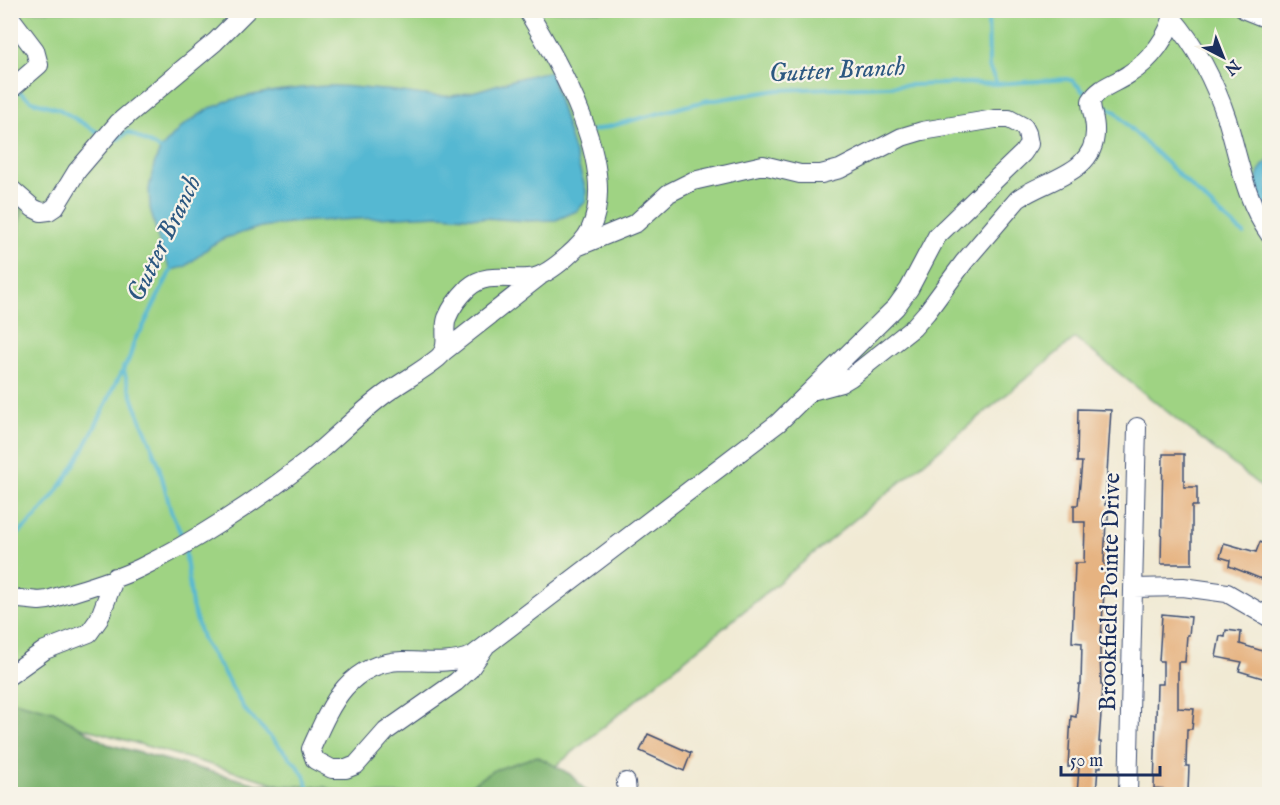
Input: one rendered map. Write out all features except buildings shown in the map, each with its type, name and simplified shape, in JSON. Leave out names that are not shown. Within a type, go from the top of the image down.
[{"type":"street","points":[[10,188],[41,212],[55,207],[77,171],[118,123],[215,42],[247,10]]},
{"type":"street","points":[[10,598],[48,600],[138,569],[242,508],[306,462],[381,396],[442,353],[577,247],[591,229],[595,216],[598,198],[595,161],[572,90],[526,10]]},
{"type":"street","points":[[1245,10],[1269,20]]},
{"type":"street","points":[[813,390],[841,383],[851,377],[913,328],[964,262],[1018,199],[1027,192],[1071,173],[1082,163],[1091,151],[1094,141],[1095,129],[1091,101],[1096,92],[1129,74],[1145,60],[1158,46],[1173,14]]},
{"type":"street","points":[[1173,14],[1216,89],[1250,200],[1269,235]]},
{"type":"street","points":[[10,17],[35,50],[39,65],[10,90]]},
{"type":"street","points":[[485,648],[469,670],[456,682],[386,731],[356,765],[346,769],[332,769],[315,760],[311,749],[328,712],[343,689],[357,677],[372,668],[388,663],[457,662],[472,656],[778,423],[896,308],[909,289],[937,236],[1023,153],[1030,138],[1024,127],[1009,119],[995,119],[922,131],[902,137],[840,169],[821,174],[800,174],[763,165],[693,181],[669,193],[636,223],[577,247]]},
{"type":"street","points":[[442,353],[446,344],[447,319],[452,308],[468,288],[477,281],[487,278],[521,279],[542,274]]},
{"type":"street","name":"Brookfield Pointe Drive","points":[[1128,795],[1137,428]]},
{"type":"street","points":[[10,675],[45,651],[89,633],[99,619],[116,577]]},
{"type":"street","points":[[1133,588],[1183,588],[1227,593],[1269,618]]},
{"type":"green space","points":[[11,11],[1269,11],[1269,493],[1075,338],[522,794],[312,794],[11,707]]},
{"type":"green space","points":[[11,195],[23,207],[11,268]]},
{"type":"green space","points":[[10,700],[53,711],[107,744],[257,784],[325,787],[348,794],[11,794]]},
{"type":"green space","points":[[537,756],[570,774],[589,794],[457,794],[492,771]]},
{"type":"water","points":[[550,72],[586,190],[586,201],[577,211],[556,220],[527,221],[439,215],[296,222],[261,227],[225,238],[212,245],[185,267],[171,270],[161,249],[150,208],[149,189],[154,165],[160,150],[181,127],[210,108],[224,102],[263,93],[328,86],[452,96],[525,76]]},
{"type":"water","points":[[1269,160],[1269,221],[1259,197],[1257,181],[1262,167]]},
{"type":"waterway","points":[[988,10],[989,67],[997,84]]},
{"type":"waterway","name":"Gutter Branch","points":[[592,131],[709,100],[778,90],[997,84],[1067,79],[1073,81],[1084,92]]},
{"type":"waterway","points":[[17,90],[32,101],[59,109],[99,133]]},
{"type":"waterway","name":"Gutter Branch","points":[[1098,102],[1116,112],[1218,212],[1244,234]]},
{"type":"waterway","points":[[112,137],[118,139],[128,132],[164,151]]},
{"type":"waterway","name":"Gutter Branch","points":[[10,541],[43,509],[81,454],[173,266]]},
{"type":"waterway","points":[[123,367],[135,405],[157,459],[171,511],[183,538]]},
{"type":"waterway","points":[[185,549],[192,606],[203,641],[244,709],[297,765],[305,777],[309,794]]}]
